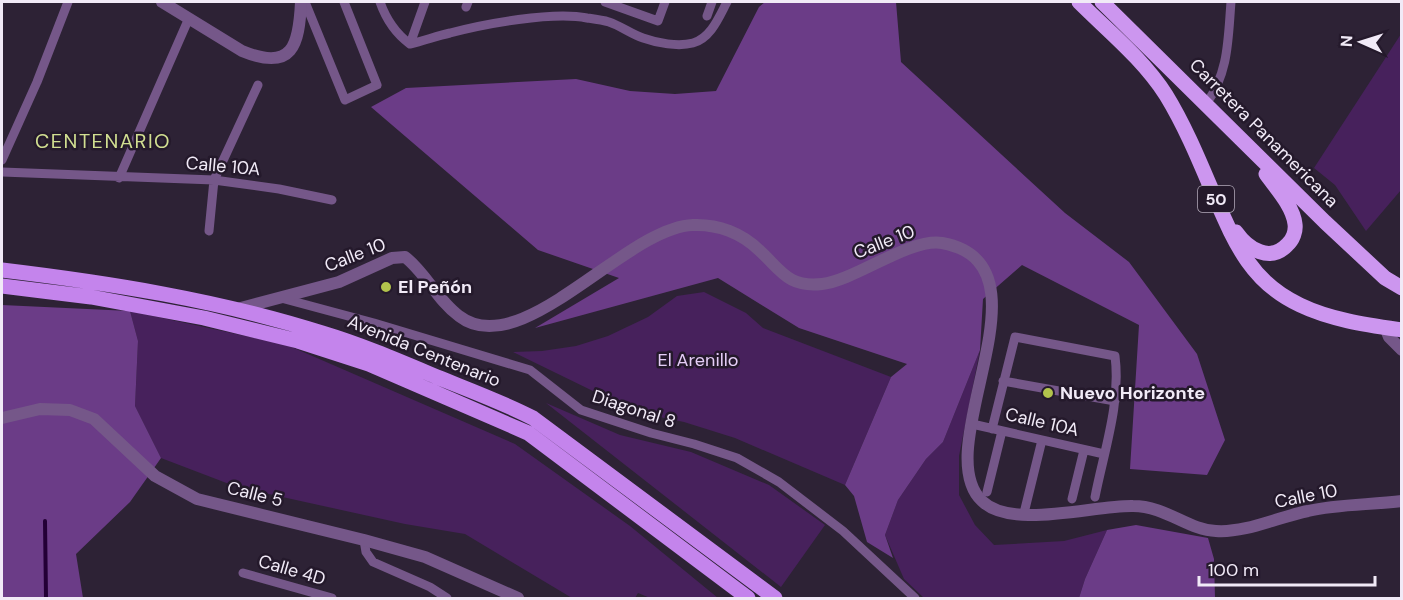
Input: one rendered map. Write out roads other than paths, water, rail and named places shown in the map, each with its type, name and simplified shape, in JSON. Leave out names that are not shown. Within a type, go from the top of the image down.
[{"type":"highway","name":"50","points":[[1079,2],[1138,60],[1162,89],[1186,133],[1238,249],[1260,278],[1285,297],[1320,313],[1401,330]]},
{"type":"highway","name":"Carretera Panamericana","points":[[1102,2],[1363,258],[1385,278],[1401,288]]},
{"type":"highway","points":[[1218,205],[1242,241],[1260,253],[1277,253],[1290,243],[1294,235],[1296,225],[1288,206],[1239,138]]},
{"type":"main road","name":"Avenida Centenario","points":[[2,270],[142,290],[237,309],[325,334],[380,353],[490,398],[533,418],[775,598]]},
{"type":"main road","name":"Avenida Centenario","points":[[2,286],[91,297],[204,318],[298,341],[369,364],[528,433],[748,598]]},
{"type":"street","points":[[2,160],[37,82],[68,2]]},
{"type":"street","points":[[162,2],[242,51],[253,56],[277,59],[293,47],[298,35],[303,2]]},
{"type":"street","points":[[303,2],[345,100],[377,85],[344,2]]},
{"type":"street","points":[[380,2],[384,14],[397,34],[410,44],[427,41],[448,33],[514,21],[544,17],[573,17],[611,23],[642,38],[676,45],[694,43],[707,34],[715,25],[727,2]]},
{"type":"street","points":[[410,44],[425,2]]},
{"type":"street","points":[[605,2],[616,3],[658,21],[665,2]]},
{"type":"street","points":[[707,16],[712,2]]},
{"type":"street","points":[[1206,104],[1215,93],[1223,76],[1231,2]]},
{"type":"street","points":[[119,178],[189,18]]},
{"type":"street","points":[[208,231],[214,180],[258,85]]},
{"type":"street","name":"Calle 10A","points":[[2,172],[214,180],[279,189],[332,200]]},
{"type":"street","name":"Calle 10","points":[[204,318],[339,282],[392,258],[405,257],[419,268],[435,291],[459,316],[480,326],[503,325],[540,311],[649,239],[688,225],[711,225],[734,232],[759,249],[782,275],[798,282],[817,285],[834,282],[908,249],[938,242],[962,249],[974,258],[984,270],[990,284],[989,338],[968,452],[968,477],[973,490],[983,503],[1001,513],[1022,515],[1133,506],[1157,508],[1202,528],[1215,531],[1235,530],[1320,508],[1401,501]]},
{"type":"street","name":"Diagonal 8","points":[[279,297],[530,370],[581,410],[737,458],[779,482],[843,531],[915,598]]},
{"type":"street","points":[[1385,327],[1389,337],[1401,350]]},
{"type":"street","points":[[987,492],[1004,381],[1015,338],[1115,356],[1118,377],[1115,401],[1095,497]]},
{"type":"street","points":[[1004,381],[1115,401]]},
{"type":"street","name":"Calle 5","points":[[2,418],[40,409],[69,410],[94,419],[155,476],[197,498],[364,540],[447,565],[518,598]]},
{"type":"street","name":"Calle 10A","points":[[972,424],[1104,454]]},
{"type":"street","points":[[1024,513],[1042,440]]},
{"type":"street","points":[[1072,499],[1084,450]]},
{"type":"street","points":[[364,540],[366,552],[373,562],[430,587],[447,598]]},
{"type":"street","name":"Calle 4D","points":[[243,573],[332,598]]},
{"type":"waterway","points":[[45,521],[46,598]]},
{"type":"place","name":"El Peñón","points":[[386,287]]},
{"type":"place","name":"Nuevo Horizonte","points":[[1048,393]]},
{"type":"district","name":"CENTENARIO","points":[[103,141]]},
{"type":"park label","name":"El Arenillo","points":[[698,360]]}]
